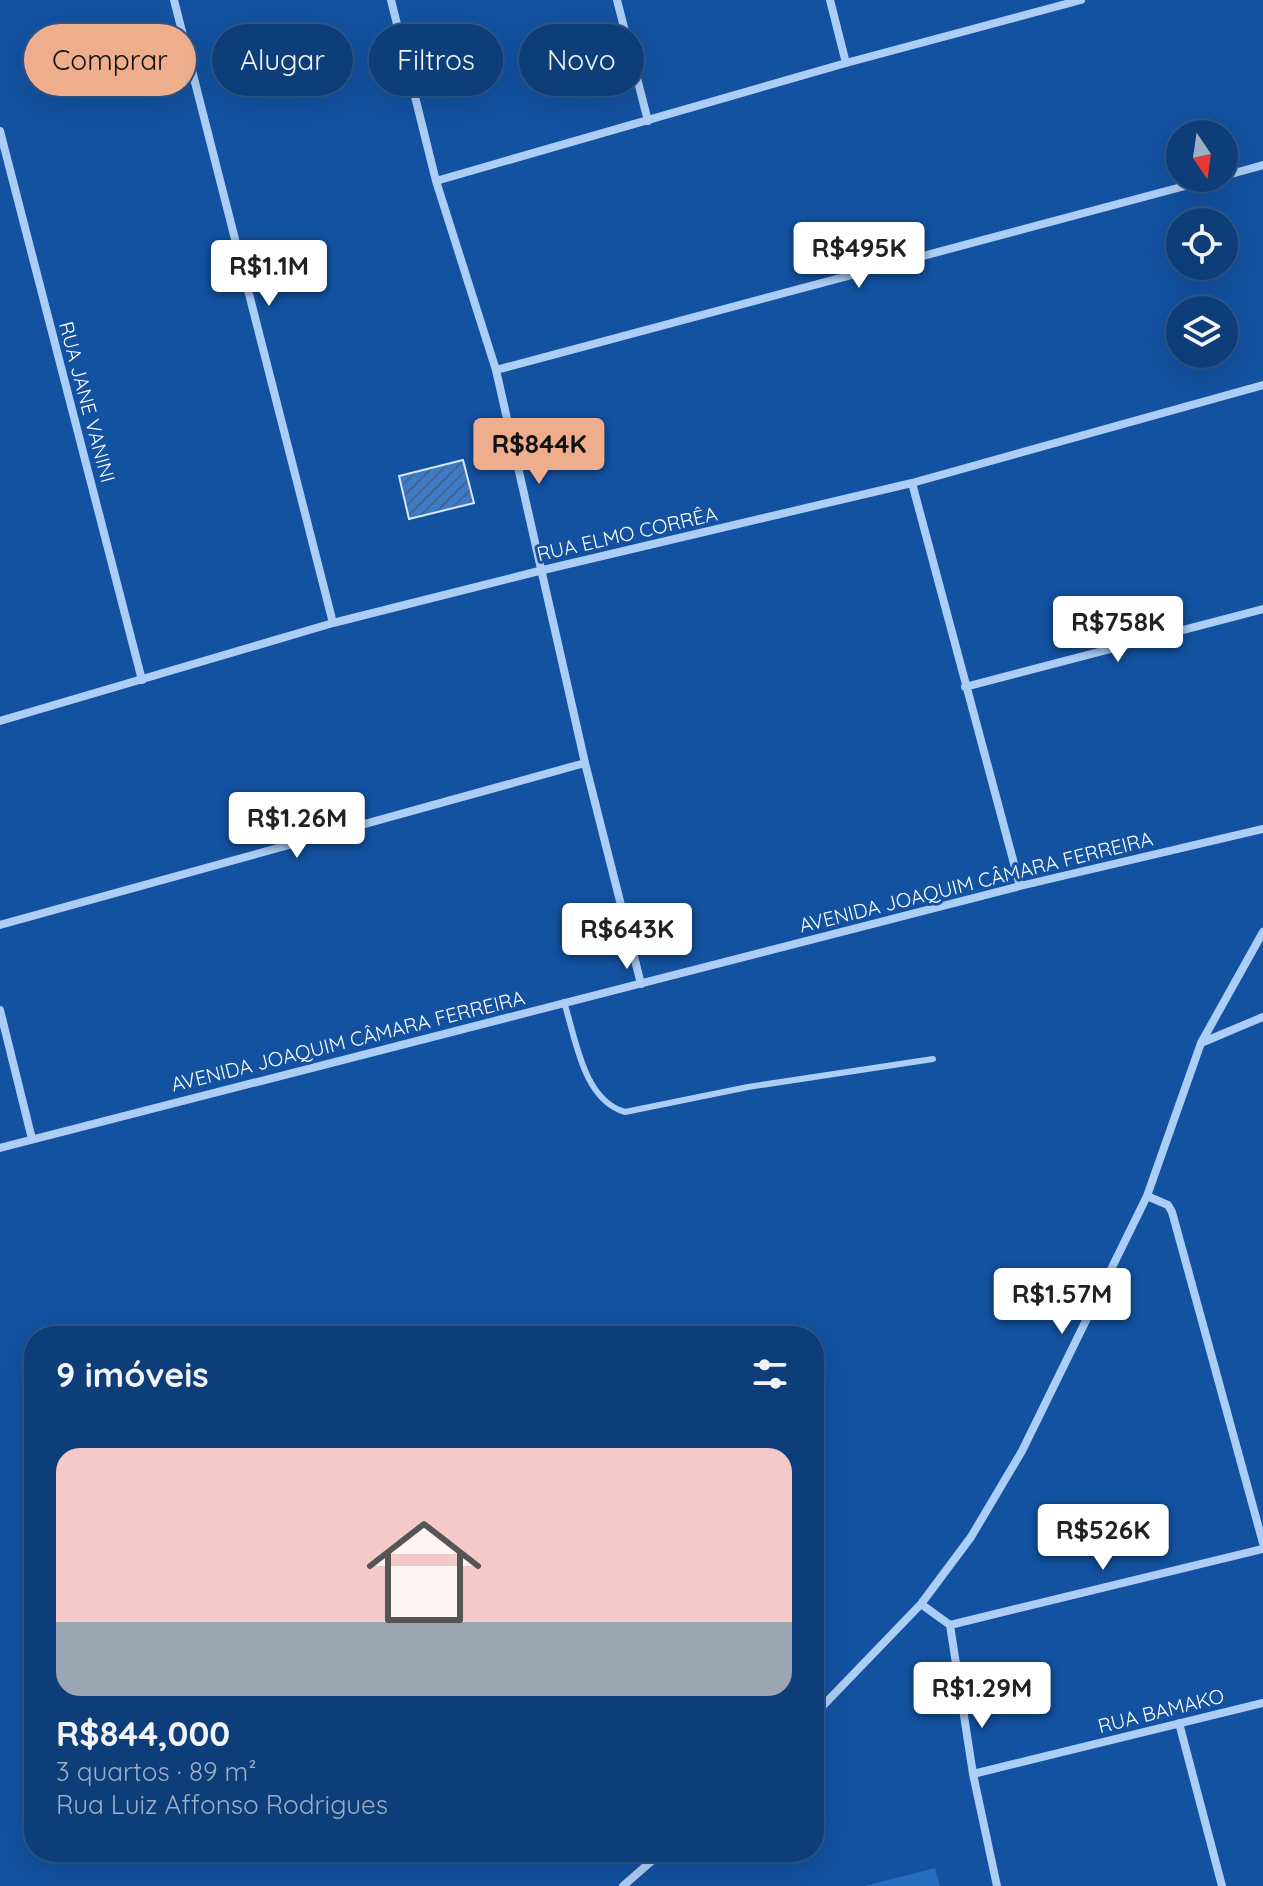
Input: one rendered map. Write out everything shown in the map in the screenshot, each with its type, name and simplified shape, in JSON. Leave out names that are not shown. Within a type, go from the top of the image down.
[{"type":"street","points":[[174,0],[333,623]]},
{"type":"street","points":[[391,0],[436,181],[496,370],[585,763],[641,984]]},
{"type":"street","points":[[617,0],[648,121]]},
{"type":"street","points":[[830,0],[846,63]]},
{"type":"street","points":[[436,181],[1055,3],[1081,0]]},
{"type":"street","name":"RUA JANE VANINI","points":[[0,131],[142,680]]},
{"type":"street","points":[[1238,172],[1263,165]]},
{"type":"street","points":[[496,370],[1166,191]]},
{"type":"street","name":"RUA ELMO CORRÊA","points":[[0,721],[333,623],[912,483],[1263,385]]},
{"type":"street","points":[[912,483],[1020,886]]},
{"type":"street","points":[[965,687],[1263,609]]},
{"type":"street","points":[[0,925],[585,763]]},
{"type":"street","name":"AVENIDA JOAQUIM CÂMARA FERREIRA","points":[[0,1148],[1020,886],[1263,829]]},
{"type":"street","points":[[824,1705],[921,1604],[971,1537],[1022,1451],[1147,1196],[1201,1043],[1263,932]]},
{"type":"street","points":[[0,1010],[32,1139]]},
{"type":"street","points":[[1201,1043],[1263,1017]]},
{"type":"street","points":[[1147,1196],[1168,1205],[1172,1212],[1263,1543]]},
{"type":"street","points":[[950,1625],[1263,1549]]},
{"type":"street","points":[[921,1604],[950,1625],[973,1774],[997,1886]]},
{"type":"street","name":"RUA BAMAKO","points":[[973,1774],[1263,1703]]},
{"type":"street","points":[[1179,1723],[1222,1886]]},
{"type":"street","points":[[623,1886],[651,1862]]},
{"type":"lane","points":[[564,1002],[589,1079],[601,1100],[625,1112],[748,1087],[933,1059]]},
{"type":"shaded area","points":[[935,1868],[940,1886],[865,1886]]},
{"type":"building","points":[[463,460],[474,503],[409,519],[399,476]]}]
